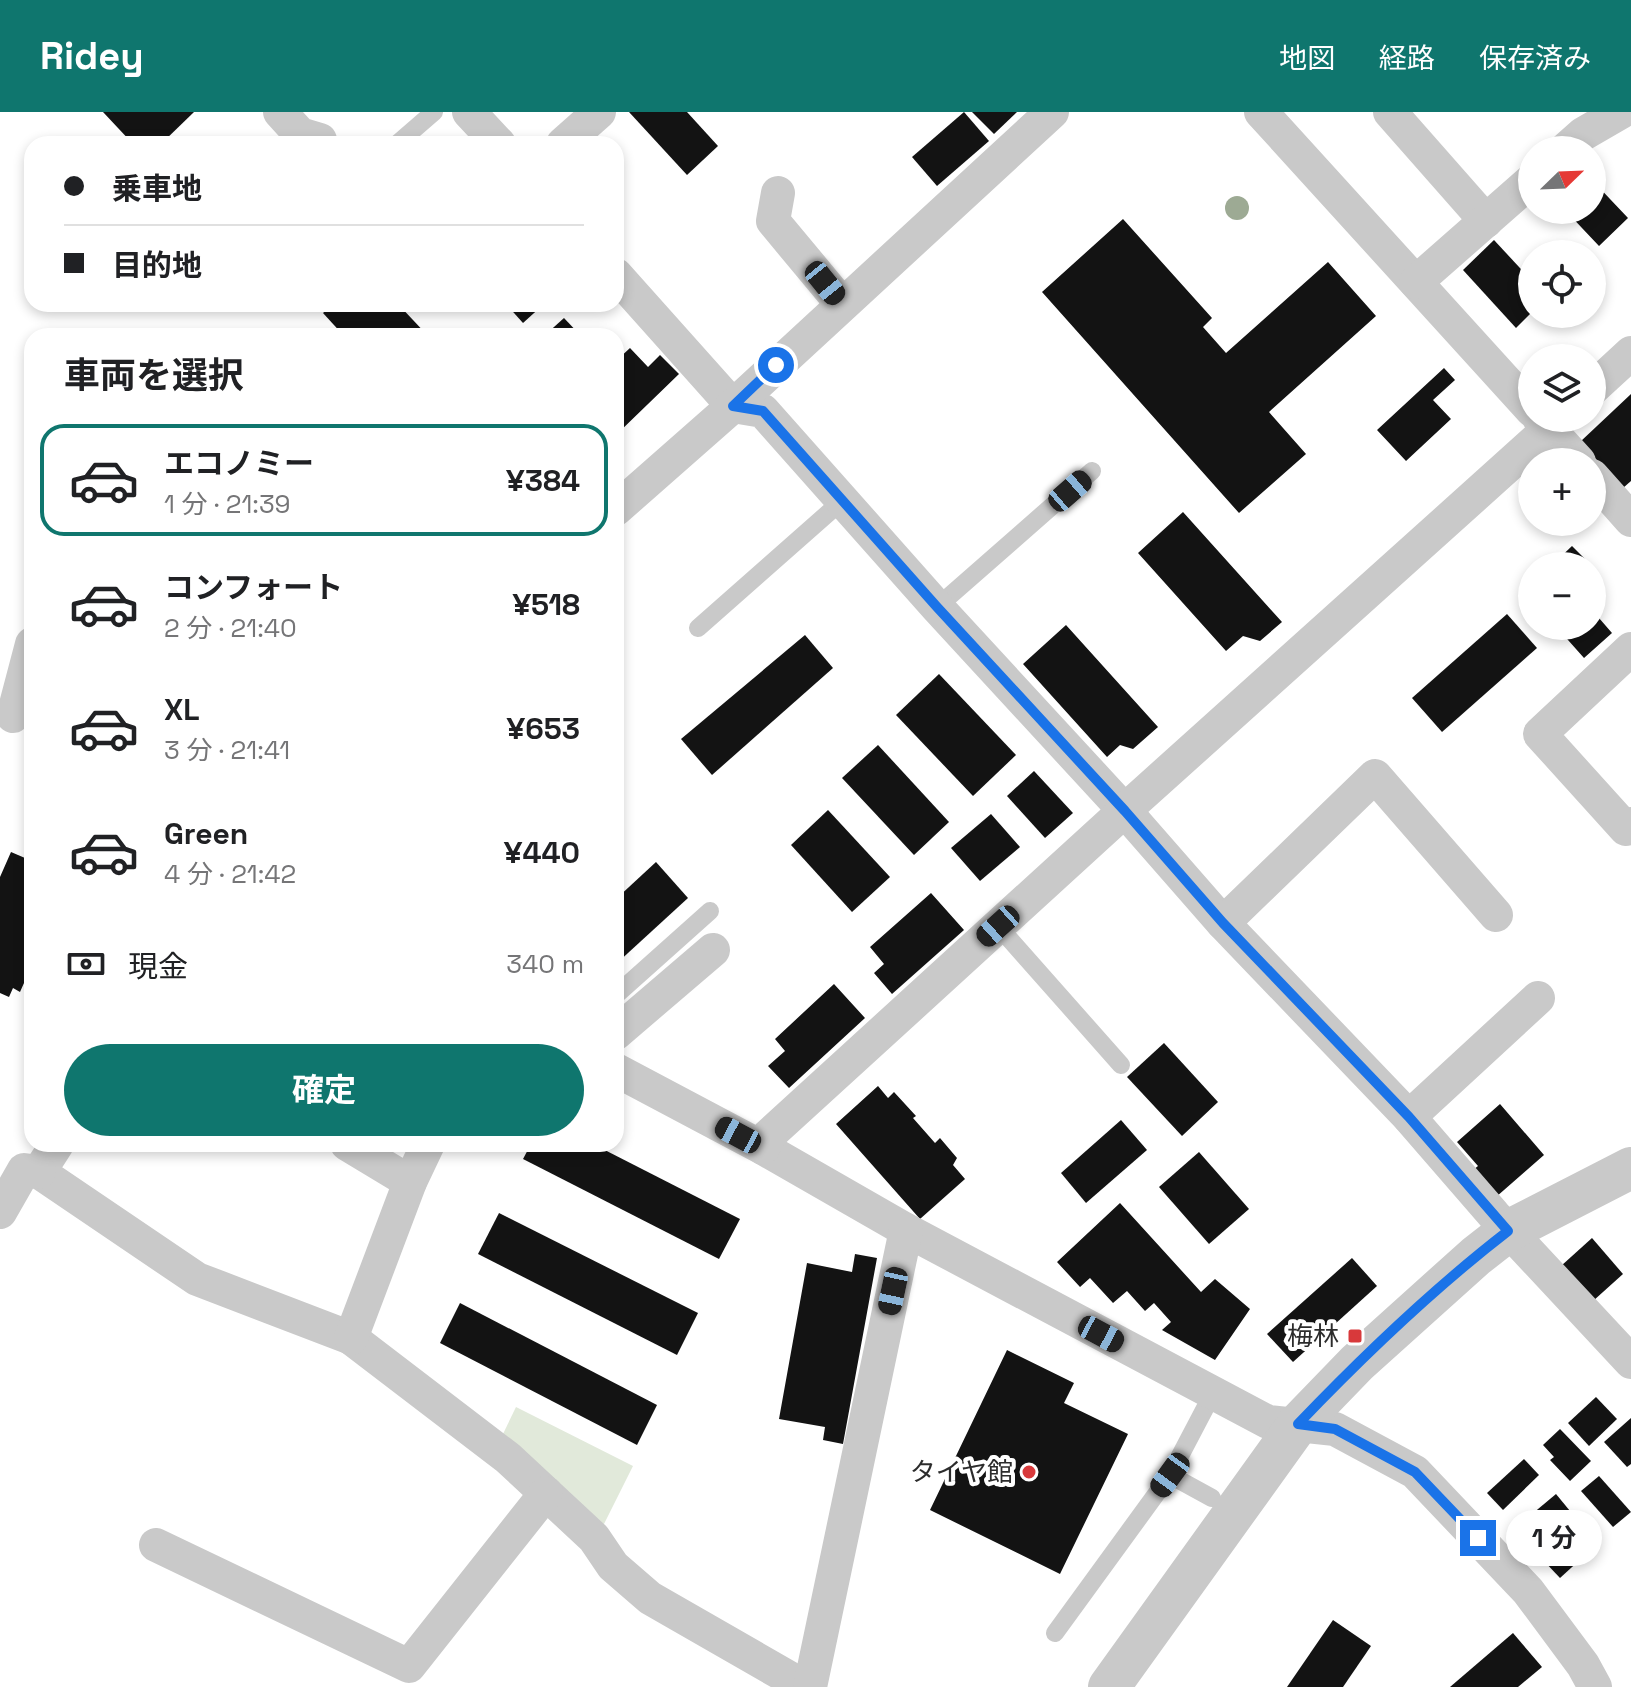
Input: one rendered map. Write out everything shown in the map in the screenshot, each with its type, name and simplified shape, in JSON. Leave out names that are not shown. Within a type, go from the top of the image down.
[{"type":"street","points":[[280,112],[300,134],[306,136]]},
{"type":"street","points":[[469,112],[492,136]]},
{"type":"street","points":[[572,136],[599,112]]},
{"type":"street","points":[[624,502],[733,406],[1052,112]]},
{"type":"street","points":[[1261,112],[1518,390]]},
{"type":"street","points":[[1390,112],[1486,221]]},
{"type":"street","points":[[1581,136],[1621,112]]},
{"type":"street","points":[[1416,282],[1518,192]]},
{"type":"street","points":[[778,193],[773,221],[842,304]]},
{"type":"street","points":[[624,284],[733,406],[763,411],[1223,923],[1409,1117],[1508,1231],[1631,1362]]},
{"type":"street","points":[[1606,376],[1631,353]]},
{"type":"street","points":[[763,1148],[768,1136],[1125,811],[1531,432]]},
{"type":"street","points":[[1555,432],[1568,448]]},
{"type":"street","points":[[1606,492],[1631,520]]},
{"type":"street","points":[[1631,649],[1540,734],[1626,829],[1631,824]]},
{"type":"street","points":[[15,720],[24,680]]},
{"type":"street","points":[[1223,923],[1375,776],[1496,915]]},
{"type":"street","points":[[624,1026],[713,950]]},
{"type":"street","points":[[1409,1117],[1538,998]]},
{"type":"street","points":[[624,1074],[763,1148],[906,1230],[1268,1422],[1335,1429],[1415,1472],[1528,1591],[1583,1665],[1595,1687]]},
{"type":"street","points":[[360,1152],[410,1182]]},
{"type":"street","points":[[351,1338],[424,1152]]},
{"type":"street","points":[[0,1212],[30,1160],[197,1279],[351,1338],[508,1458],[594,1538],[613,1566],[650,1598],[808,1687],[906,1230]]},
{"type":"street","points":[[1109,1687],[1298,1424],[1357,1363],[1508,1231],[1631,1168]]},
{"type":"street","points":[[156,1545],[409,1666],[546,1493]]},
{"type":"lane","points":[[406,136],[434,112]]},
{"type":"lane","points":[[937,607],[1092,471]]},
{"type":"lane","points":[[698,628],[843,500]]},
{"type":"lane","points":[[624,988],[710,911]]},
{"type":"lane","points":[[998,926],[1121,1065]]},
{"type":"lane","points":[[1055,1633],[1170,1475],[1213,1393]]},
{"type":"lane","points":[[1170,1475],[1212,1498]]},
{"type":"green space","points":[[516,1407],[633,1466],[601,1530],[502,1436]]},
{"type":"building","points":[[103,112],[194,112],[169,136],[126,136]]},
{"type":"building","points":[[629,112],[687,112],[718,146],[687,175]]},
{"type":"building","points":[[964,112],[989,141],[937,186],[912,157]]},
{"type":"building","points":[[972,112],[1017,112],[994,134]]},
{"type":"building","points":[[1606,195],[1628,218],[1605,240],[1593,240],[1578,224],[1606,224]]},
{"type":"building","points":[[1123,219],[1212,318],[1203,327],[1226,353],[1328,262],[1376,316],[1269,412],[1306,454],[1239,513],[1042,292]]},
{"type":"building","points":[[1494,240],[1518,266],[1516,328],[1463,270]]},
{"type":"building","points":[[406,312],[420,328],[337,328],[323,313]]},
{"type":"building","points":[[513,312],[535,312],[523,323]]},
{"type":"building","points":[[564,318],[573,328],[553,328]]},
{"type":"building","points":[[630,348],[648,367],[660,355],[679,374],[624,427],[624,354]]},
{"type":"building","points":[[1444,368],[1455,380],[1433,400],[1451,419],[1406,461],[1377,430]]},
{"type":"building","points":[[1631,394],[1631,481],[1623,488],[1606,470],[1606,448],[1586,448],[1580,442],[1591,432],[1606,432],[1606,418]]},
{"type":"building","points":[[1183,512],[1282,622],[1260,641],[1243,636],[1226,651],[1138,553]]},
{"type":"building","points":[[1507,614],[1518,626],[1518,640],[1530,640],[1537,648],[1442,732],[1412,698]]},
{"type":"building","points":[[1066,625],[1158,727],[1133,749],[1120,745],[1107,757],[1023,664]]},
{"type":"building","points":[[805,635],[833,668],[712,775],[681,739]]},
{"type":"building","points":[[1568,640],[1604,640],[1584,658]]},
{"type":"building","points":[[939,674],[1016,755],[973,796],[896,715]]},
{"type":"building","points":[[878,745],[949,822],[914,855],[842,778]]},
{"type":"building","points":[[1034,771],[1073,813],[1045,838],[1007,796]]},
{"type":"building","points":[[828,810],[890,877],[852,912],[791,845]]},
{"type":"building","points":[[991,814],[1020,847],[980,881],[951,848]]},
{"type":"building","points":[[11,852],[24,858],[24,983],[20,992],[13,988],[9,997],[0,993],[0,877]]},
{"type":"building","points":[[656,862],[688,898],[624,957],[624,892]]},
{"type":"building","points":[[931,893],[964,930],[892,994],[874,973],[884,964],[870,947]]},
{"type":"building","points":[[834,984],[865,1018],[789,1088],[768,1066],[785,1051],[775,1039]]},
{"type":"building","points":[[1164,1043],[1218,1102],[1182,1136],[1127,1077]]},
{"type":"building","points":[[878,1086],[888,1098],[894,1092],[935,1143],[940,1138],[957,1158],[953,1165],[965,1179],[920,1219],[836,1124]]},
{"type":"building","points":[[1500,1104],[1544,1155],[1496,1197],[1473,1170],[1478,1166],[1457,1142]]},
{"type":"building","points":[[1121,1120],[1147,1150],[1086,1203],[1061,1173]]},
{"type":"building","points":[[527,1152],[609,1152],[740,1219],[719,1259],[523,1159]]},
{"type":"building","points":[[1199,1152],[1249,1209],[1209,1244],[1159,1187]]},
{"type":"building","points":[[1120,1203],[1201,1292],[1215,1279],[1250,1309],[1215,1360],[1162,1330],[1171,1322],[1154,1303],[1145,1311],[1127,1291],[1113,1303],[1090,1278],[1080,1287],[1057,1262]]},
{"type":"building","points":[[499,1213],[698,1313],[677,1355],[478,1254]]},
{"type":"building","points":[[1592,1238],[1623,1274],[1593,1301],[1561,1266]]},
{"type":"building","points":[[855,1254],[877,1258],[843,1444],[823,1440],[825,1427],[779,1419],[807,1263],[852,1272]]},
{"type":"building","points":[[1352,1258],[1377,1286],[1293,1362],[1267,1334]]},
{"type":"building","points":[[460,1303],[657,1405],[637,1445],[440,1343]]},
{"type":"building","name":"タイヤ館","points":[[1007,1350],[1074,1383],[1064,1403],[1128,1434],[1060,1574],[930,1510]]},
{"type":"building","points":[[1596,1397],[1617,1419],[1589,1446],[1568,1423]]},
{"type":"building","points":[[1631,1418],[1631,1464],[1627,1467],[1604,1442]]},
{"type":"building","points":[[1560,1429],[1591,1461],[1570,1481],[1550,1460],[1554,1457],[1543,1445]]},
{"type":"building","points":[[1524,1459],[1539,1475],[1503,1510],[1487,1493]]},
{"type":"building","points":[[1599,1476],[1631,1512],[1613,1527],[1581,1491]]},
{"type":"building","points":[[1556,1494],[1570,1511],[1528,1548],[1513,1530]]},
{"type":"building","points":[[1577,1528],[1594,1547],[1560,1578],[1543,1560]]},
{"type":"building","points":[[1333,1620],[1371,1646],[1343,1687],[1287,1687]]},
{"type":"building","points":[[1513,1633],[1542,1667],[1518,1687],[1450,1687]]},
{"type":"place","name":"梅林","points":[[1355,1336]]},
{"type":"place","name":"タイヤ館","points":[[1029,1472]]},
{"type":"route","points":[[776,365],[733,406],[763,411],[1223,923],[1409,1117],[1508,1231],[1357,1363],[1298,1424],[1335,1429],[1415,1472],[1478,1538]]}]
